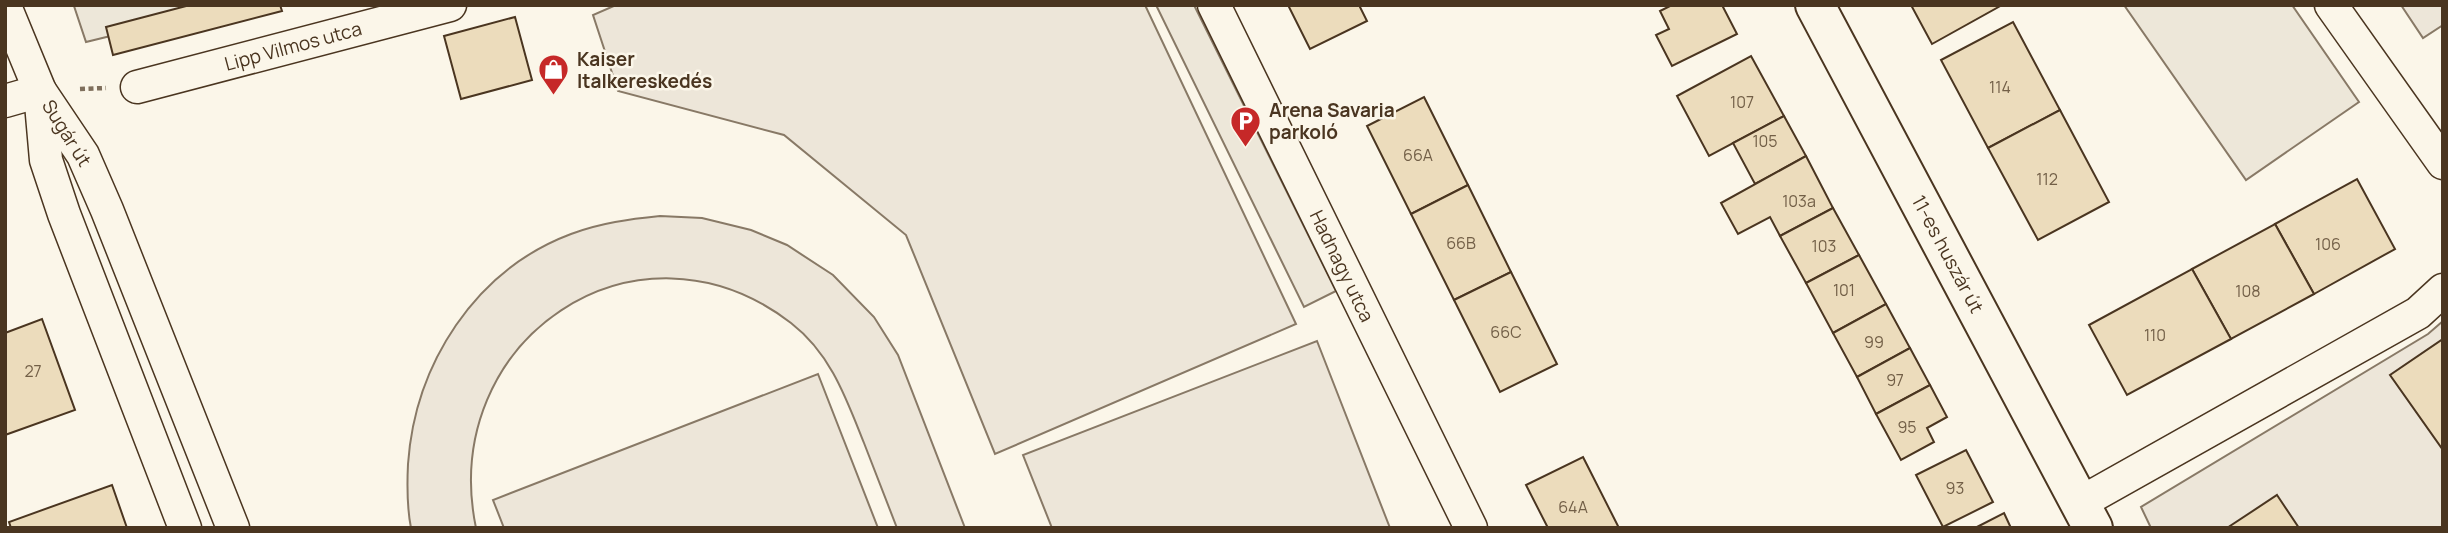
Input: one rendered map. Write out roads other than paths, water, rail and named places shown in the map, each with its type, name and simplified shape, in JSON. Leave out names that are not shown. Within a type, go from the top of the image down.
[{"type":"main road","name":"11-es huszár út","points":[[1815,5],[2087,515]]},
{"type":"street","name":"Lipp Vilmos utca","points":[[137,88],[450,5]]},
{"type":"street","name":"Hadnagy utca","points":[[1214,5],[1471,528]]},
{"type":"street","points":[[2331,5],[2443,163]]},
{"type":"street","points":[[5,6],[40,91],[5,101]]},
{"type":"street","name":"Sugár út","points":[[40,91],[46,160],[64,214],[185,528]]},
{"type":"street","name":"Sugár út","points":[[40,91],[83,155],[233,528]]},
{"type":"street","name":"11-es huszár út","points":[[2087,515],[2418,313],[2443,290]]},
{"type":"place","name":"Kaiser Italkereskedés","points":[[554,97]]},
{"type":"place","name":"Arena Savaria parkoló","points":[[1246,148]]}]
